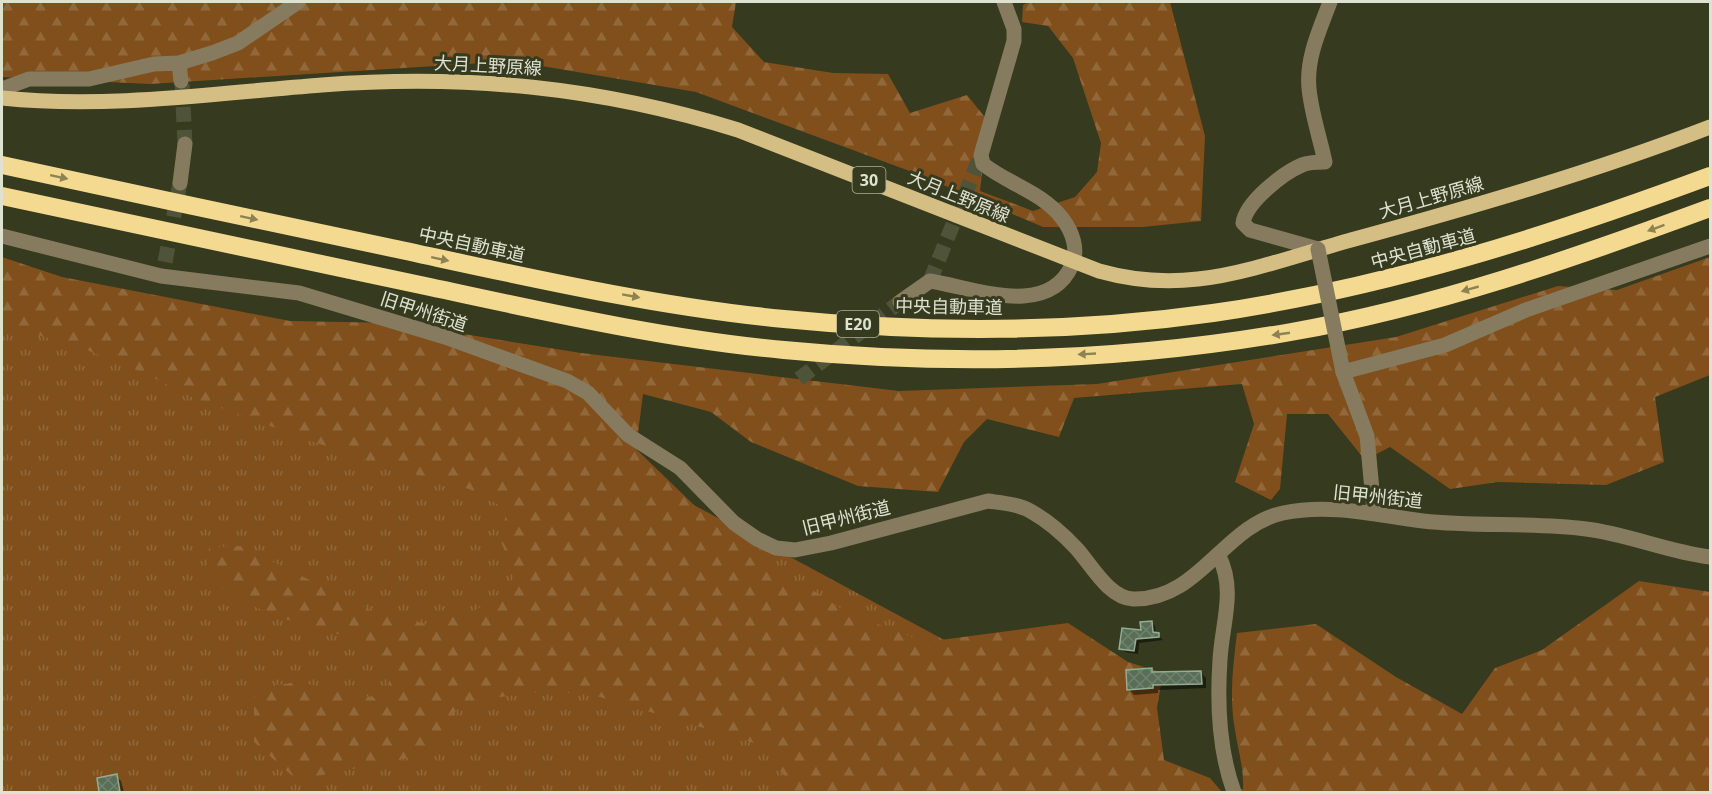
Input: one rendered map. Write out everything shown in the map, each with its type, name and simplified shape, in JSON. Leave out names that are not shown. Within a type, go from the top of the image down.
[{"type":"highway","name":"中央自動車道","points":[[2,165],[626,296],[784,319],[944,328],[1036,327],[1208,314],[1341,291],[1437,268],[1522,242],[1710,176]]},
{"type":"highway","name":"E20","points":[[2,196],[638,329],[782,350],[945,358],[1121,352],[1292,332],[1386,311],[1522,274],[1710,208]]},
{"type":"main road","name":"大月上野原線","points":[[2,98],[82,101],[173,99],[324,84],[444,80],[499,82],[587,93],[650,105],[738,130],[1074,262],[1122,277],[1179,280],[1214,277],[1318,249],[1550,182],[1710,127]]},
{"type":"street","points":[[2,89],[29,79],[89,79],[154,64],[179,63],[238,44],[298,2]]},
{"type":"street","points":[[900,302],[930,281],[1028,297],[1060,285],[1074,262],[1074,239],[1062,218],[1042,199],[983,164],[981,155],[1014,41],[1011,16],[1004,2]]},
{"type":"street","points":[[1330,2],[1311,57],[1309,70],[1309,88],[1326,162],[1302,165],[1276,180],[1244,216],[1243,223],[1250,230],[1318,249],[1343,372],[1367,436],[1374,512]]},
{"type":"street","points":[[179,63],[182,81]]},
{"type":"street","points":[[180,183],[185,144]]},
{"type":"street","name":"旧甲州街道","points":[[2,236],[163,269],[299,293],[445,337],[567,381],[588,393],[628,435],[680,468],[734,523],[756,539],[776,548],[795,550],[831,543],[988,501],[1006,503],[1030,511],[1076,548],[1113,590],[1132,599],[1152,597],[1173,590],[1219,556],[1245,529],[1263,518],[1285,512],[1336,509],[1374,512],[1423,521],[1588,529],[1710,557]]},
{"type":"street","points":[[1343,372],[1445,345],[1526,310],[1710,246]]},
{"type":"street","points":[[1219,556],[1227,572],[1227,605],[1220,658],[1221,729],[1224,764],[1234,792]]},
{"type":"green space","points":[[2,2],[736,2],[732,27],[764,62],[833,73],[888,74],[910,113],[967,95],[988,121],[980,191],[1033,211],[1075,197],[1097,172],[1101,143],[1073,58],[1048,26],[1022,22],[1023,5],[1029,2],[1170,2],[1205,136],[1201,221],[1143,227],[1043,227],[915,173],[696,92],[512,61],[150,84],[2,77]]},
{"type":"green space","points":[[2,257],[62,277],[290,321],[396,323],[581,353],[899,391],[1097,384],[1396,337],[1558,286],[1617,290],[1710,257],[1710,375],[1655,397],[1664,462],[1606,485],[1498,482],[1450,489],[1390,447],[1365,460],[1328,414],[1287,414],[1280,489],[1271,500],[1235,482],[1254,424],[1242,384],[1074,398],[1059,437],[987,419],[964,442],[938,492],[858,486],[751,442],[711,412],[643,394],[636,449],[723,533],[848,613],[925,642],[1068,623],[1128,662],[1163,673],[1157,708],[1164,760],[1210,778],[1222,792],[795,792],[764,746],[590,694],[542,692],[492,698],[457,707],[443,751],[297,780],[254,742],[254,697],[276,685],[299,682],[381,699],[390,685],[389,664],[373,644],[278,617],[228,595],[208,568],[209,547],[241,546],[370,610],[426,624],[473,612],[515,583],[510,562],[500,540],[507,510],[476,491],[361,459],[194,398],[146,374],[72,344],[2,326]]},
{"type":"green space","points":[[2,285],[451,374],[1048,696],[1054,792],[2,792]]},
{"type":"green space","points":[[1639,581],[1710,592],[1710,792],[1222,792],[1243,789],[1242,766],[1232,705],[1237,633],[1316,624],[1396,677],[1462,714],[1495,668],[1542,650]]},
{"type":"building","points":[[1152,621],[1153,632],[1159,633],[1159,637],[1136,639],[1134,651],[1119,649],[1122,628],[1141,630],[1140,622]]},
{"type":"building","points":[[1152,668],[1152,672],[1201,671],[1202,684],[1153,685],[1153,688],[1127,690],[1126,670]]},
{"type":"building","points":[[117,774],[120,792],[99,792],[97,778]]},
{"type":"tunnel","points":[[182,84],[185,144]]},
{"type":"tunnel","points":[[930,281],[981,155]]},
{"type":"tunnel","points":[[165,262],[180,183]]},
{"type":"tunnel","points":[[799,379],[900,302]]}]
